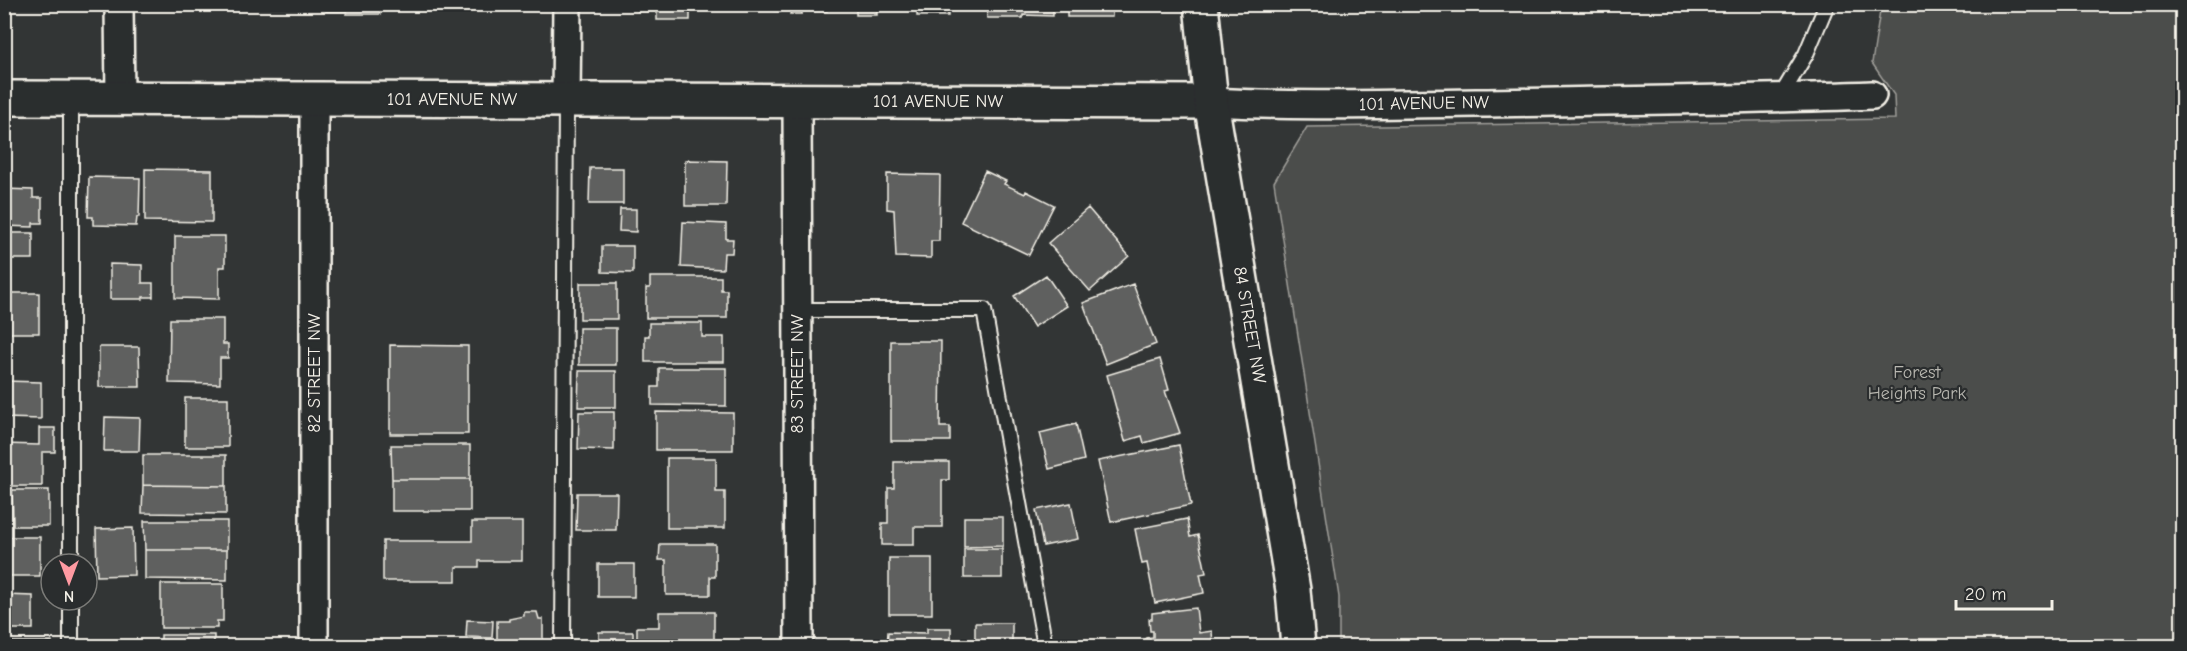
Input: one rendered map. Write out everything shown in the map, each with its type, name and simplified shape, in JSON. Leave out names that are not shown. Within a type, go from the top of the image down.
[{"type":"street","points":[[119,4],[120,98]]},
{"type":"street","points":[[566,99],[567,4]]},
{"type":"street","name":"84 STREET NW","points":[[1201,4],[1211,102],[1293,590],[1298,646]]},
{"type":"street","name":"101 AVENUE NW","points":[[4,98],[1211,102],[1264,105],[1779,99],[1872,95]]},
{"type":"street","name":"82 STREET NW","points":[[314,100],[314,646]]},
{"type":"street","name":"83 STREET NW","points":[[797,101],[799,646]]},
{"type":"lane","points":[[1779,99],[1806,54],[1827,4]]},
{"type":"lane","points":[[70,99],[71,552]]},
{"type":"lane","points":[[563,646],[566,99]]},
{"type":"lane","points":[[796,310],[984,310],[1045,646]]},
{"type":"lane","points":[[71,612],[71,646]]},
{"type":"green space","name":"Forest Heights Park","points":[[1881,5],[2182,5],[2182,646],[1339,646],[1339,597],[1274,182],[1307,127],[1895,119],[1894,95],[1872,63]]},
{"type":"building","points":[[326,4],[380,4],[380,14],[346,14],[347,11],[326,11]]},
{"type":"building","points":[[400,4],[444,4],[444,11],[400,10]]},
{"type":"building","points":[[638,4],[690,4],[690,20],[657,20],[657,11],[638,11]]},
{"type":"building","points":[[775,4],[827,4],[827,11],[802,11],[802,14],[790,14],[791,11],[775,11]]},
{"type":"building","points":[[856,4],[877,4],[877,15],[856,15]]},
{"type":"building","points":[[917,4],[976,4],[976,7],[948,7],[948,16],[917,16]]},
{"type":"building","points":[[988,4],[1053,4],[1053,16],[1023,15],[1023,18],[987,18]]},
{"type":"building","points":[[1067,4],[1112,4],[1112,17],[1067,17]]},
{"type":"building","points":[[685,160],[727,161],[726,206],[685,206]]},
{"type":"building","points":[[590,168],[623,168],[623,204],[589,204]]},
{"type":"building","points":[[145,169],[212,170],[212,222],[145,221]]},
{"type":"building","points":[[985,171],[1006,181],[1004,184],[1025,194],[1026,191],[1054,205],[1029,255],[961,222]]},
{"type":"building","points":[[887,174],[940,175],[939,241],[931,241],[931,258],[896,257],[894,210],[887,209]]},
{"type":"building","points":[[89,177],[140,178],[139,217],[137,217],[136,226],[93,225],[93,217],[88,217]]},
{"type":"building","points":[[4,189],[33,190],[33,198],[42,198],[42,223],[33,223],[33,227],[4,226]]},
{"type":"building","points":[[1088,208],[1129,256],[1090,291],[1048,243]]},
{"type":"building","points":[[620,209],[636,209],[636,232],[619,231]]},
{"type":"building","points":[[683,222],[726,224],[726,239],[733,239],[732,253],[724,253],[723,269],[681,267]]},
{"type":"building","points":[[4,233],[33,233],[33,259],[4,259]]},
{"type":"building","points":[[175,236],[225,236],[225,267],[219,267],[219,299],[175,298]]},
{"type":"building","points":[[602,246],[633,246],[633,273],[602,272]]},
{"type":"building","points":[[110,264],[142,265],[142,283],[153,283],[153,297],[110,299]]},
{"type":"building","points":[[1046,275],[1067,306],[1034,327],[1014,296]]},
{"type":"building","points":[[650,277],[721,277],[721,290],[727,290],[727,318],[646,318],[646,288],[650,288]]},
{"type":"building","points":[[580,283],[617,283],[617,319],[580,319]]},
{"type":"building","points":[[1133,284],[1156,344],[1106,364],[1083,303]]},
{"type":"building","points":[[4,293],[39,293],[39,333],[4,333]]},
{"type":"building","points":[[170,319],[223,319],[223,344],[228,344],[228,358],[220,358],[220,384],[169,383]]},
{"type":"building","points":[[649,323],[702,323],[702,337],[724,337],[724,362],[645,362],[645,336],[649,336]]},
{"type":"building","points":[[579,328],[616,328],[616,365],[579,365]]},
{"type":"building","points":[[891,341],[941,341],[940,427],[950,427],[950,441],[891,441]]},
{"type":"building","points":[[390,345],[468,346],[468,434],[390,434]]},
{"type":"building","points":[[99,347],[139,347],[140,387],[99,387]]},
{"type":"building","points":[[1160,359],[1169,390],[1165,391],[1180,433],[1144,443],[1142,436],[1125,441],[1107,375]]},
{"type":"building","points":[[659,368],[726,368],[726,406],[652,405],[652,387],[659,387]]},
{"type":"building","points":[[579,371],[616,371],[616,407],[578,407]]},
{"type":"building","points":[[4,381],[41,382],[41,419],[4,418]]},
{"type":"building","points":[[185,398],[228,398],[228,447],[185,447]]},
{"type":"building","points":[[579,412],[614,412],[614,450],[578,449]]},
{"type":"building","points":[[656,412],[733,413],[733,450],[656,450]]},
{"type":"building","points":[[105,417],[140,418],[139,451],[104,451]]},
{"type":"building","points":[[1076,424],[1084,460],[1049,469],[1040,433]]},
{"type":"building","points":[[39,428],[55,428],[55,452],[42,452],[42,486],[4,486],[4,444],[39,445]]},
{"type":"building","points":[[391,445],[470,445],[470,479],[392,479]]},
{"type":"building","points":[[1179,445],[1191,505],[1111,522],[1098,461]]},
{"type":"building","points":[[143,455],[226,455],[226,486],[143,485]]},
{"type":"building","points":[[667,458],[716,458],[716,492],[725,492],[725,528],[667,528]]},
{"type":"building","points":[[894,462],[949,462],[949,480],[942,480],[942,527],[914,527],[914,545],[882,545],[882,523],[888,523],[888,488],[894,488]]},
{"type":"building","points":[[392,479],[470,479],[470,511],[392,511]]},
{"type":"building","points":[[143,485],[226,486],[226,514],[142,513]]},
{"type":"building","points":[[12,490],[49,490],[49,526],[13,526]]},
{"type":"building","points":[[577,493],[617,493],[616,530],[576,530]]},
{"type":"building","points":[[1071,503],[1078,539],[1043,546],[1036,510]]},
{"type":"building","points":[[964,517],[1003,517],[1003,546],[964,547]]},
{"type":"building","points":[[1187,519],[1190,537],[1198,535],[1206,573],[1200,574],[1204,593],[1155,603],[1147,563],[1142,564],[1135,529]]},
{"type":"building","points":[[144,521],[227,521],[227,550],[145,550]]},
{"type":"building","points":[[472,522],[522,522],[522,561],[479,561],[479,567],[456,567],[456,581],[383,581],[383,541],[472,541]]},
{"type":"building","points":[[133,528],[134,575],[99,576],[96,529]]},
{"type":"building","points":[[4,537],[40,537],[39,576],[4,576]]},
{"type":"building","points":[[660,544],[715,544],[715,577],[710,577],[710,595],[666,595],[666,560],[659,560]]},
{"type":"building","points":[[964,549],[1002,549],[1002,578],[964,578]]},
{"type":"building","points":[[145,550],[227,550],[227,580],[145,579]]},
{"type":"building","points":[[889,558],[932,558],[932,614],[889,614]]},
{"type":"building","points":[[598,564],[634,564],[634,597],[598,597]]},
{"type":"building","points":[[161,584],[223,584],[223,621],[217,621],[217,628],[161,628]]},
{"type":"building","points":[[4,595],[33,596],[33,629],[4,629]]},
{"type":"building","points":[[1196,608],[1199,633],[1212,631],[1213,646],[1147,646],[1146,638],[1153,637],[1149,619],[1152,619],[1152,613]]},
{"type":"building","points":[[524,612],[537,612],[539,619],[543,619],[543,646],[497,646],[497,621],[509,621],[509,619],[524,616]]},
{"type":"building","points":[[659,612],[714,612],[714,646],[637,646],[637,627],[659,627]]},
{"type":"building","points":[[467,620],[493,621],[492,638],[466,637]]},
{"type":"building","points":[[975,623],[1012,623],[1012,646],[975,646]]},
{"type":"building","points":[[927,628],[951,628],[951,646],[887,646],[888,632],[927,633]]},
{"type":"building","points":[[599,632],[633,632],[633,646],[599,646]]},
{"type":"building","points":[[161,635],[214,635],[214,646],[161,646]]},
{"type":"building","points":[[7,642],[52,642],[52,646],[7,646]]}]
